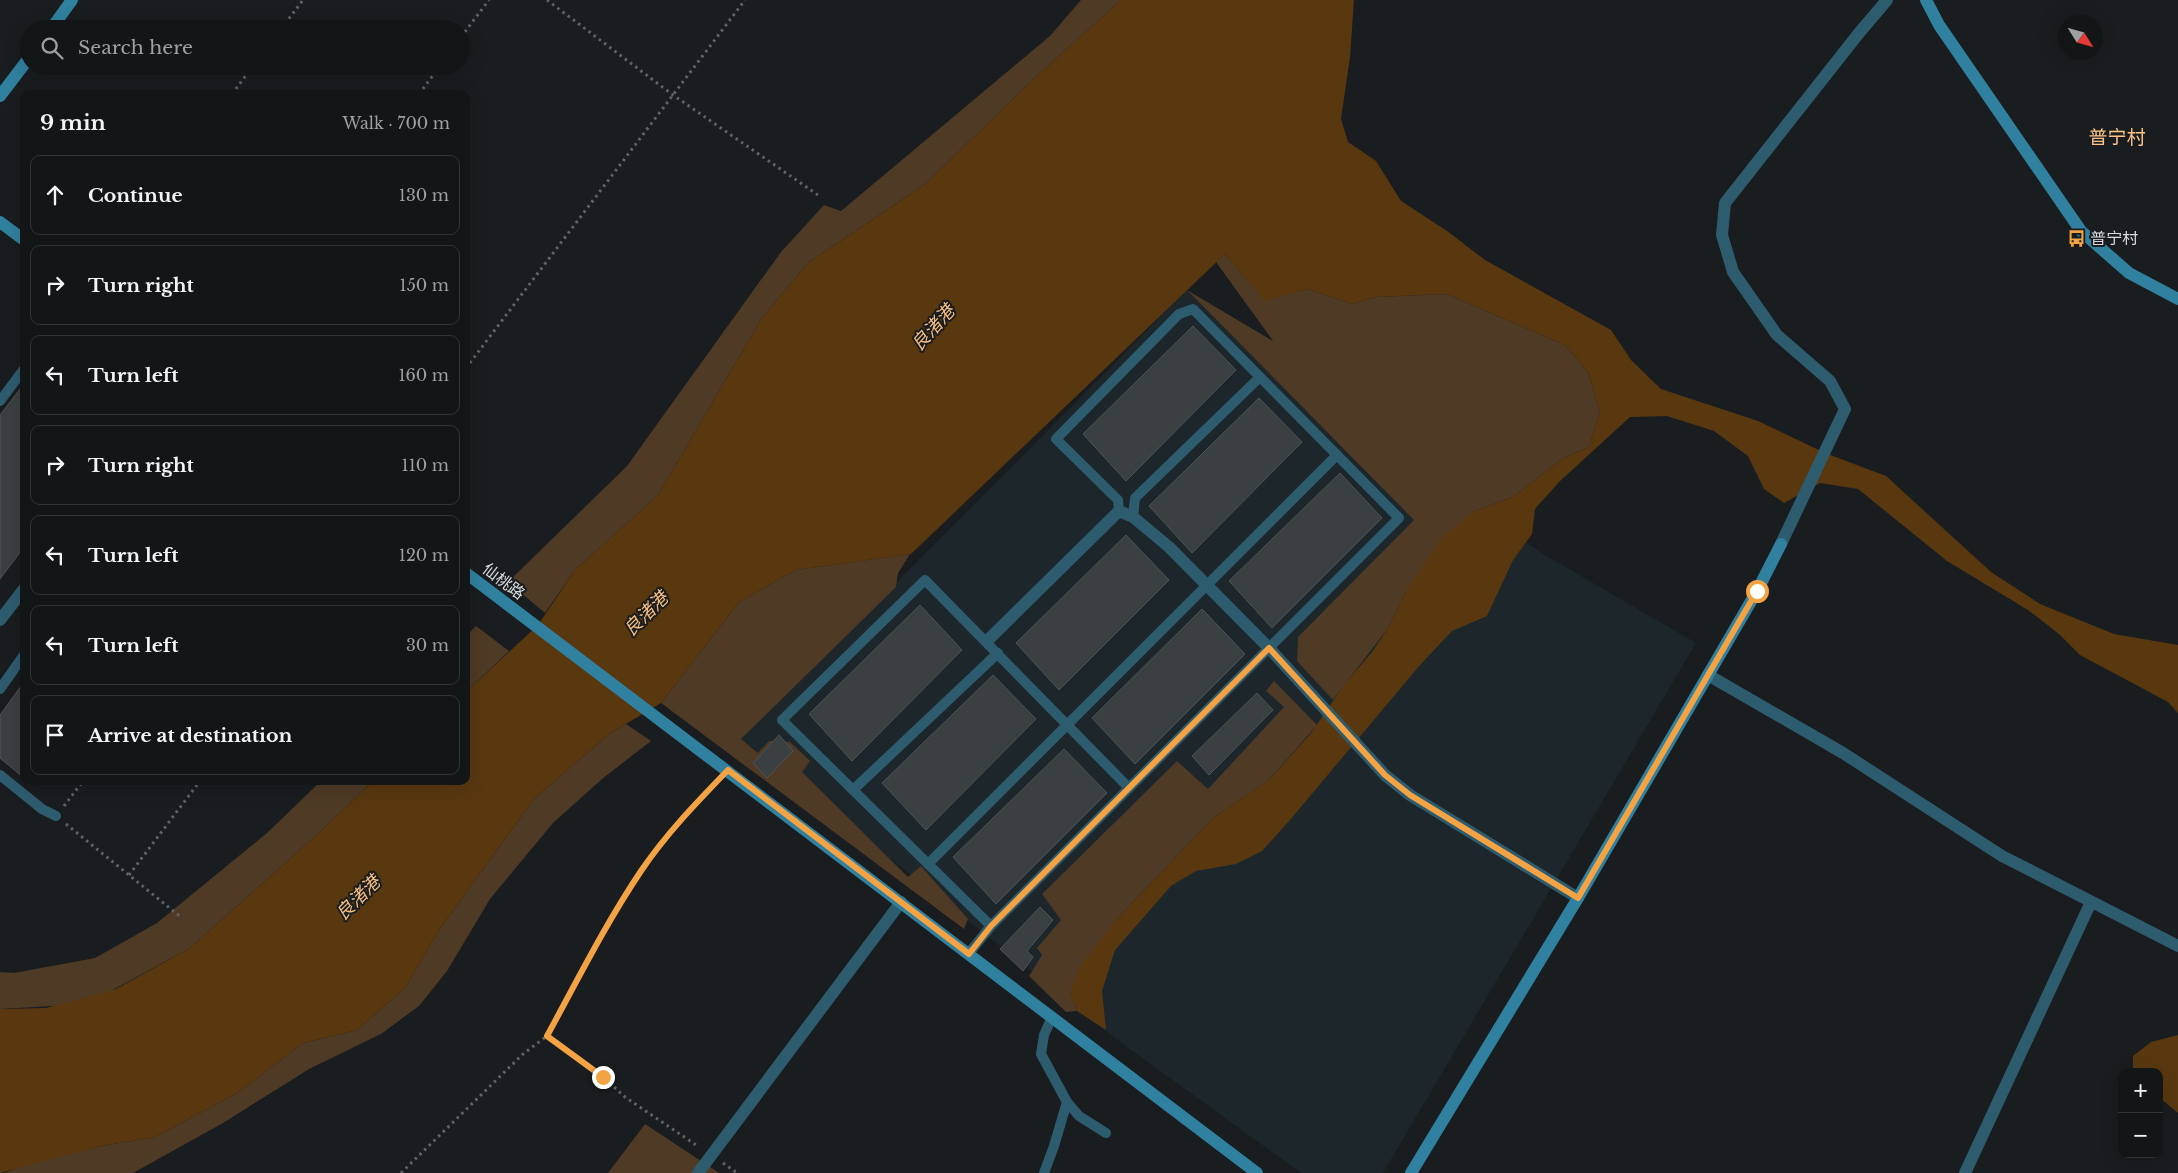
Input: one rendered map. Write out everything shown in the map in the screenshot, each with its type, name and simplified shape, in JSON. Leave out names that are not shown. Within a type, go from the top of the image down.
[{"type":"street","points":[[58,20],[72,0]]},
{"type":"street","points":[[1411,1173],[1578,898],[1757,591],[1845,409],[1830,381],[1777,335],[1733,272],[1722,235],[1725,203],[1852,40],[1887,0]]},
{"type":"street","points":[[1926,0],[1939,25],[2081,231],[2129,273],[2178,299]]},
{"type":"street","points":[[0,96],[20,70]]},
{"type":"street","points":[[0,222],[20,237]]},
{"type":"street","points":[[987,641],[1119,511],[1133,517],[1169,547],[1269,648],[1385,775],[1410,795],[1578,898]]},
{"type":"street","name":"仙桃路","points":[[470,576],[1257,1173]]},
{"type":"street","points":[[0,620],[20,594]]},
{"type":"street","points":[[1708,676],[1843,754],[2002,856],[2178,946]]},
{"type":"street","points":[[698,1173],[901,902]]},
{"type":"street","points":[[1965,1173],[2091,902]]},
{"type":"lane","points":[[969,954],[991,926],[1399,518],[1193,309],[1179,314],[1056,439],[1118,500],[1119,511]]},
{"type":"lane","points":[[0,401],[20,374]]},
{"type":"lane","points":[[1133,517],[1135,498],[1260,377]]},
{"type":"lane","points":[[928,864],[1337,455]]},
{"type":"lane","points":[[991,926],[782,720],[924,580],[987,641],[1129,788]]},
{"type":"lane","points":[[853,790],[998,653]]},
{"type":"lane","points":[[0,689],[20,661]]},
{"type":"lane","points":[[0,775],[42,810],[56,816]]},
{"type":"lane","points":[[1052,1017],[1044,1035],[1041,1054],[1066,1102],[1079,1116],[1106,1133]]},
{"type":"lane","points":[[1044,1173],[1066,1102]]},
{"type":"path","points":[[288,20],[303,0]]},
{"type":"path","points":[[470,25],[489,0]]},
{"type":"path","points":[[547,0],[673,95],[818,195]]},
{"type":"path","points":[[470,363],[745,0]]},
{"type":"path","points":[[235,90],[246,75]]},
{"type":"path","points":[[422,90],[433,75]]},
{"type":"path","points":[[401,1173],[523,1054],[547,1036],[605,929],[641,870],[674,827],[728,770]]},
{"type":"path","points":[[79,785],[56,816],[182,918]]},
{"type":"path","points":[[129,875],[197,785]]},
{"type":"path","points":[[547,1036],[603,1077],[625,1097],[737,1173]]},
{"type":"shaded area","points":[[1081,0],[1121,0],[1038,75],[924,185],[808,263],[762,318],[658,495],[575,570],[545,613],[508,582],[627,466],[781,252],[824,205],[841,211],[1050,36]]},
{"type":"shaded area","points":[[1225,254],[1265,300],[1307,289],[1353,304],[1376,297],[1447,294],[1565,345],[1588,372],[1600,412],[1589,447],[1562,459],[1513,497],[1474,511],[1406,591],[1388,628],[1333,700],[1297,661],[1298,637],[1414,520],[1187,290],[1273,341],[1216,262]]},
{"type":"shaded area","points":[[1187,290],[1540,552],[1696,643],[1383,1173],[1301,1173],[1116,1039],[741,739]]},
{"type":"shaded area","points":[[910,554],[898,573],[896,587],[741,739],[758,753],[769,741],[790,742],[810,761],[802,772],[908,877],[921,866],[968,919],[964,929],[661,703],[739,602],[796,570]]},
{"type":"shaded area","points":[[476,626],[509,651],[470,688],[470,632]]},
{"type":"shaded area","points":[[1274,681],[1317,725],[1269,780],[1214,817],[1115,921],[1070,993],[1077,1011],[1066,1012],[1029,976],[1042,955],[1037,948],[1061,920],[1042,894],[1177,761],[1208,789],[1284,707],[1266,691]]},
{"type":"shaded area","points":[[626,724],[651,741],[602,779],[553,823],[490,899],[447,971],[419,1006],[381,1034],[309,1069],[223,1123],[133,1173],[4,1173],[21,1166],[101,1146],[155,1137],[239,1092],[303,1043],[357,1030],[405,988],[441,927],[534,799],[609,734]]},
{"type":"shaded area","points":[[317,785],[369,785],[320,832],[190,948],[87,1004],[0,1009],[0,972],[14,973],[95,958],[157,923],[267,833]]},
{"type":"shaded area","points":[[645,1124],[719,1173],[608,1173]]},
{"type":"water","name":"良渚港","points":[[1121,0],[1354,0],[1350,57],[1341,119],[1348,142],[1376,161],[1401,201],[1447,231],[1485,260],[1611,330],[1631,360],[1661,389],[1758,421],[1825,453],[1886,476],[1991,572],[2040,604],[2114,634],[2178,645],[2178,713],[2168,702],[2080,655],[2059,634],[2028,610],[1947,561],[1858,489],[1820,483],[1784,503],[1764,489],[1748,456],[1714,431],[1667,416],[1630,417],[1559,482],[1535,509],[1532,534],[1513,560],[1487,616],[1452,631],[1420,665],[1262,851],[1236,864],[1196,871],[1171,886],[1115,950],[1102,991],[1106,1030],[1077,1011],[1070,993],[1079,968],[1115,921],[1214,817],[1269,780],[1311,733],[1344,685],[1372,652],[1388,628],[1406,591],[1442,537],[1474,511],[1513,497],[1562,459],[1589,447],[1600,412],[1588,372],[1565,345],[1447,294],[1376,297],[1353,304],[1307,289],[1265,301],[1225,254],[911,554],[796,570],[739,602],[661,703],[609,734],[534,799],[441,927],[405,988],[357,1030],[303,1043],[239,1092],[155,1137],[101,1146],[0,1173],[0,1009],[46,1008],[116,989],[190,948],[320,832],[369,785],[470,785],[470,688],[538,625],[575,570],[658,495],[762,318],[808,263],[924,185],[1038,75]]},
{"type":"water","points":[[2178,1035],[2178,1113],[2163,1100],[2163,1068],[2133,1068],[2133,1056],[2151,1042]]},
{"type":"building","points":[[1193,326],[1236,370],[1126,481],[1083,434]]},
{"type":"building","points":[[20,389],[20,552],[0,579],[0,415]]},
{"type":"building","points":[[1259,398],[1302,442],[1192,553],[1149,506]]},
{"type":"building","points":[[1340,473],[1382,518],[1272,628],[1229,581]]},
{"type":"building","points":[[1126,535],[1169,580],[1059,690],[1016,643]]},
{"type":"building","points":[[920,605],[962,650],[852,761],[809,714]]},
{"type":"building","points":[[1202,609],[1245,654],[1135,764],[1092,718]]},
{"type":"building","points":[[993,675],[1036,719],[926,830],[882,783]]},
{"type":"building","points":[[20,688],[20,775],[0,758],[0,715]]},
{"type":"building","points":[[1257,693],[1273,710],[1209,775],[1192,756]]},
{"type":"building","points":[[779,735],[793,751],[767,778],[753,763]]},
{"type":"building","points":[[1064,749],[1107,793],[996,904],[953,857]]},
{"type":"building","points":[[1040,907],[1053,920],[1027,951],[1033,957],[1023,971],[1000,949]]},
{"type":"place","name":"普宁村","points":[[2076,238]]},
{"type":"district","name":"普宁村","points":[[2117,137]]},
{"type":"route","points":[[603,1077],[547,1036],[605,929],[641,870],[674,827],[728,770],[969,954],[991,926],[1269,648],[1385,775],[1410,795],[1578,898],[1757,591]]}]
